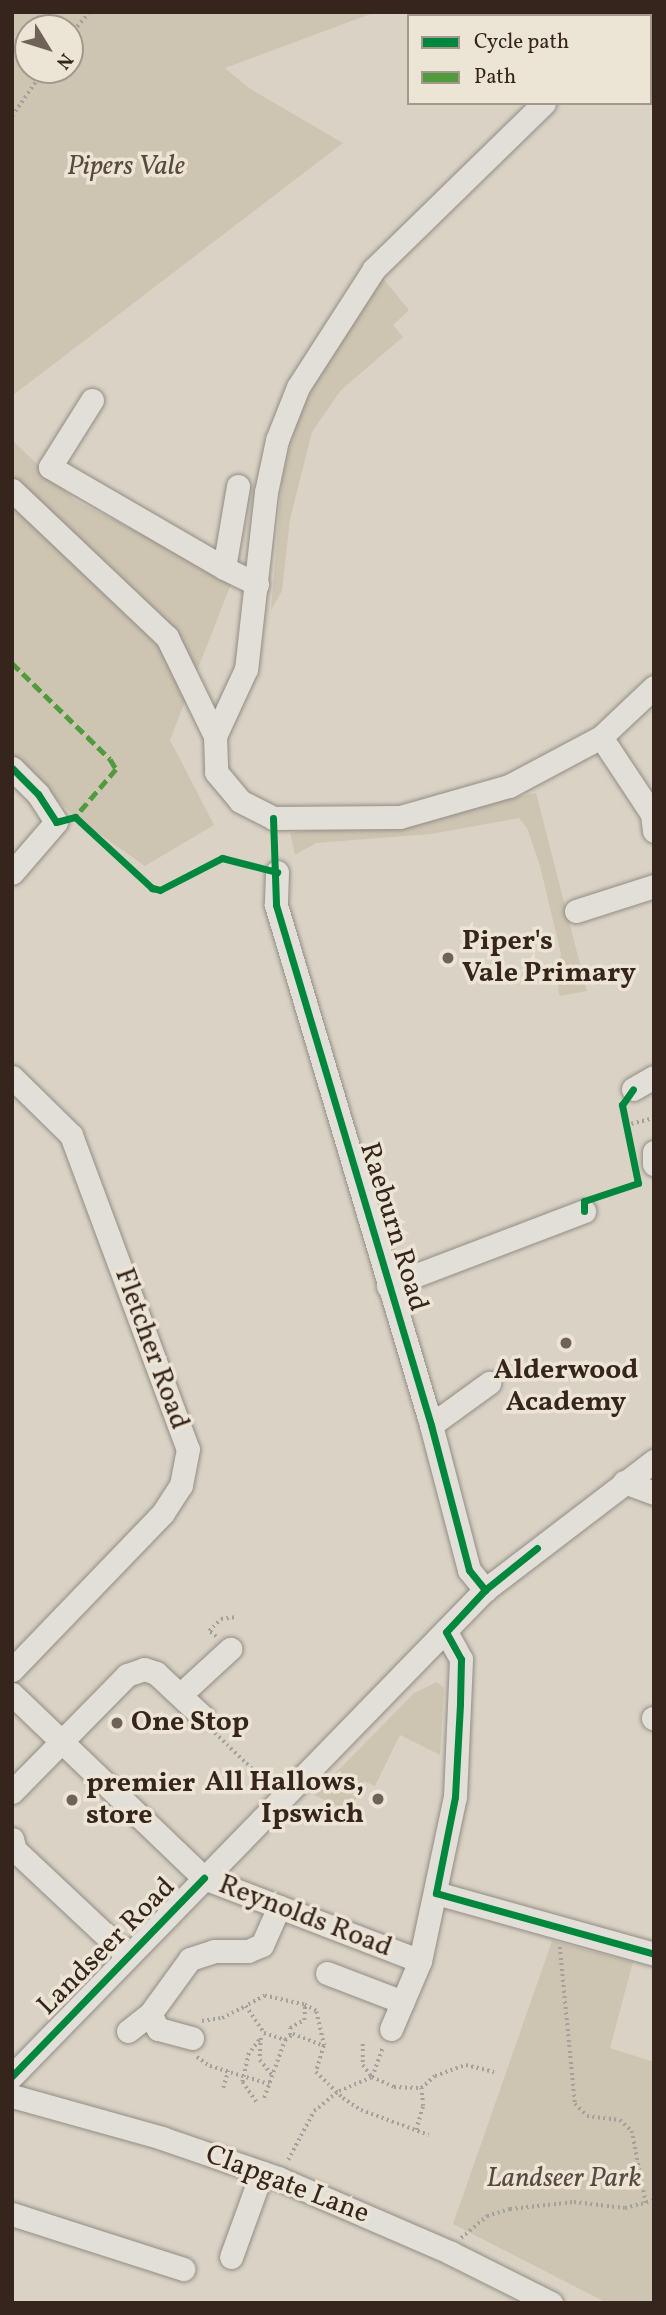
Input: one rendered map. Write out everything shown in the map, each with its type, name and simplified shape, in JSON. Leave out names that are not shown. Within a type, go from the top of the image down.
[{"type":"street","points":[[215,736],[246,669],[266,492],[277,440],[298,387],[374,269],[542,105]]},
{"type":"street","points":[[92,400],[50,467],[224,568],[257,584]]},
{"type":"street","points":[[224,568],[238,486]]},
{"type":"street","points":[[12,490],[167,638],[215,736],[216,772],[240,801],[273,818],[400,817],[509,786],[601,737],[654,687]]},
{"type":"street","points":[[601,737],[652,814],[654,831]]},
{"type":"street","points":[[12,768],[38,794],[56,822],[12,873]]},
{"type":"street","name":"Raeburn Road","points":[[277,872],[276,905],[431,1425],[469,1570],[485,1590]]},
{"type":"street","points":[[576,911],[654,886]]},
{"type":"street","name":"Fletcher Road","points":[[12,1077],[71,1135],[188,1449],[181,1485],[163,1513],[12,1670]]},
{"type":"street","points":[[633,1089],[654,1077]]},
{"type":"street","points":[[654,1152],[654,1164]]},
{"type":"street","points":[[388,1286],[584,1211]]},
{"type":"street","points":[[431,1425],[489,1383]]},
{"type":"street","name":"Landseer Road","points":[[12,2076],[204,1878],[285,1800],[485,1590],[654,1461]]},
{"type":"street","points":[[624,1482],[654,1493]]},
{"type":"street","points":[[391,2029],[419,1961],[455,1797],[461,1660],[446,1632]]},
{"type":"street","points":[[181,1694],[230,1649]]},
{"type":"street","points":[[12,1792],[127,1675],[144,1669],[156,1673],[203,1717]]},
{"type":"street","name":"Reynolds Road","points":[[12,1694],[204,1878],[419,1961]]},
{"type":"street","points":[[12,1839],[15,1850],[128,1956]]},
{"type":"street","points":[[436,1893],[654,1954]]},
{"type":"street","points":[[128,2031],[154,2022],[190,1959],[214,1951],[248,1951],[261,1945],[279,1907]]},
{"type":"street","points":[[327,1973],[403,2002]]},
{"type":"street","points":[[154,2022],[192,2038]]},
{"type":"street","name":"Clapgate Lane","points":[[12,2096],[162,2138],[270,2175],[451,2253],[551,2303]]},
{"type":"street","points":[[231,2257],[270,2175]]},
{"type":"street","points":[[12,2214],[183,2269]]},
{"type":"path","points":[[12,116],[34,84]]},
{"type":"path","points":[[629,1138],[622,1105],[633,1089]]},
{"type":"path","points":[[626,1125],[654,1118]]},
{"type":"path","points":[[203,1717],[285,1800]]},
{"type":"path","points":[[559,1927],[575,2104],[587,2116],[620,2120],[632,2132],[646,2204]]},
{"type":"path","points":[[269,2084],[200,2061],[190,2044],[199,2021],[222,2018],[265,1996],[304,2005],[316,2011],[324,2046],[316,2072],[361,2110],[429,2135]]},
{"type":"path","points":[[290,2036],[290,2028],[304,2020],[304,2005]]},
{"type":"path","points":[[246,2006],[263,2035],[260,2060],[272,2075]]},
{"type":"path","points":[[270,2175],[301,2130],[307,2130],[314,2111],[339,2091],[372,2077],[391,2029]]},
{"type":"path","points":[[263,2035],[285,2040]]},
{"type":"path","points":[[256,2102],[242,2081],[248,2055],[263,2035]]},
{"type":"path","points":[[264,2098],[285,2040],[290,2036]]},
{"type":"path","points":[[290,2036],[324,2046]]},
{"type":"path","points":[[363,2044],[360,2057],[372,2077],[394,2087],[421,2088],[435,2076],[466,2065],[494,2072]]},
{"type":"path","points":[[223,2088],[228,2070]]},
{"type":"path","points":[[416,2130],[423,2106],[421,2088]]},
{"type":"path","points":[[451,2253],[465,2233],[486,2216],[510,2209],[574,2202],[625,2208],[654,2200]]},
{"type":"green space","name":"Pipers Vale","points":[[12,12],[376,12],[225,68],[249,88],[343,143],[12,396]]},
{"type":"green space","points":[[381,276],[409,310],[393,325],[403,337],[341,390],[312,432],[290,519],[282,591],[271,610],[282,479],[296,424],[330,347]]},
{"type":"green space","points":[[12,440],[76,501],[233,579],[170,740],[214,825],[145,866],[75,817],[12,756]]},
{"type":"green space","points":[[536,793],[587,991],[560,996],[558,990],[561,954],[540,866],[527,828],[519,818],[431,834],[316,843],[295,855],[290,833],[442,813]]},
{"type":"green space","points":[[437,1682],[444,1688],[440,1755],[400,1735],[375,1786],[364,1781],[350,1812],[314,1795],[414,1693]]},
{"type":"green space","name":"Landseer Park","points":[[552,1941],[633,1962],[610,2048],[654,2062],[654,2303],[607,2303],[453,2224]]},
{"type":"marked path","points":[[12,663],[110,759],[116,769],[75,817]]},
{"type":"cycle path","points":[[12,768],[38,794],[56,822],[75,817],[152,888],[160,890],[222,858],[277,872]]},
{"type":"cycle path","points":[[273,818],[276,905],[431,1425],[469,1570],[485,1590]]},
{"type":"cycle path","points":[[584,1211],[584,1201],[638,1183],[622,1105],[633,1089]]},
{"type":"cycle path","points":[[537,1548],[485,1590],[446,1632],[461,1659],[460,1704],[455,1797],[436,1893],[654,1954]]},
{"type":"cycle path","points":[[12,2076],[204,1878]]},
{"type":"place","name":"Piper's Vale Primary","points":[[448,958]]},
{"type":"place","name":"Alderwood Academy","points":[[566,1343]]},
{"type":"place","name":"One Stop","points":[[117,1723]]},
{"type":"place","name":"All Hallows, Ipswich","points":[[378,1799]]},
{"type":"place","name":"premier store","points":[[72,1800]]}]
